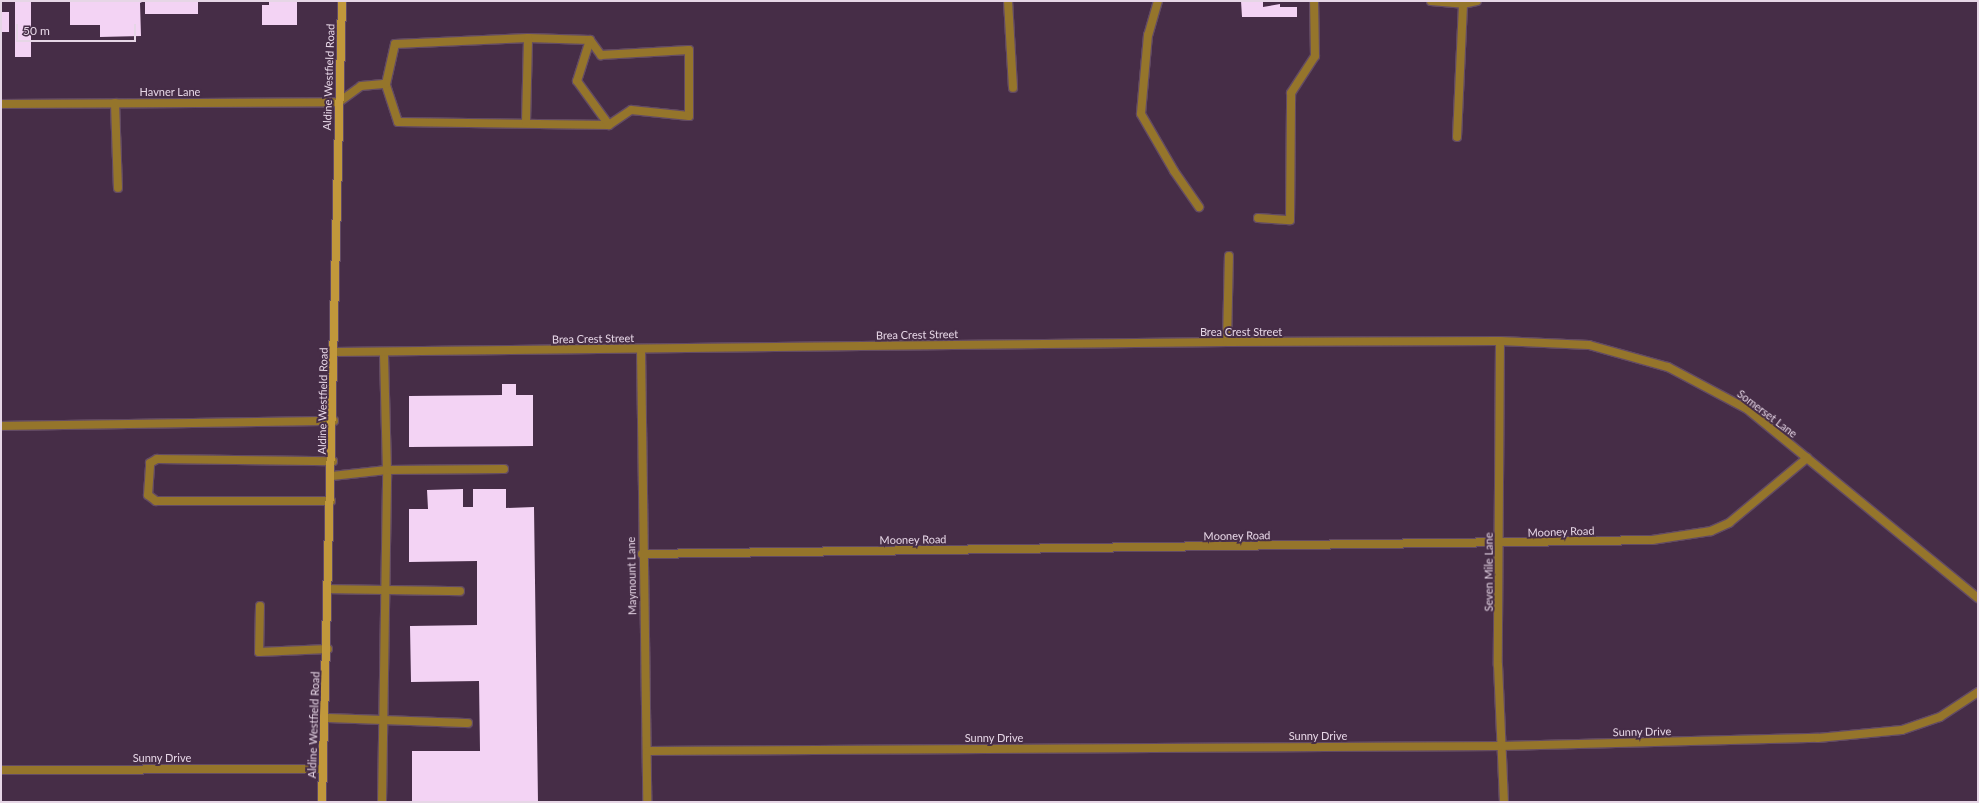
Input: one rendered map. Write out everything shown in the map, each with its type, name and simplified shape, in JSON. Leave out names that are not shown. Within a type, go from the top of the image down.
[{"type":"main road","name":"Aldine Westfield Road","points":[[322,802],[334,421],[334,352],[342,1]]},
{"type":"street","points":[[1008,1],[1014,88]]},
{"type":"street","points":[[1158,1],[1148,36],[1141,114],[1174,172],[1199,206]]},
{"type":"street","points":[[1258,218],[1290,220],[1291,93],[1314,56],[1314,1]]},
{"type":"street","points":[[1431,1],[1463,4],[1477,1]]},
{"type":"street","points":[[1457,138],[1463,4]]},
{"type":"street","points":[[528,38],[590,40],[601,55],[689,50],[689,116],[631,110],[609,125],[526,122],[398,122],[386,84],[395,44],[528,38]]},
{"type":"street","points":[[526,122],[528,38]]},
{"type":"street","points":[[590,40],[576,81],[609,125]]},
{"type":"street","points":[[339,102],[361,86],[386,84]]},
{"type":"street","name":"Havner Lane","points":[[1,104],[339,102]]},
{"type":"street","points":[[115,103],[118,188]]},
{"type":"street","points":[[1227,342],[1229,256]]},
{"type":"street","name":"Brea Crest Street","points":[[334,352],[1227,342],[1500,341]]},
{"type":"street","name":"Somerset Lane","points":[[1500,341],[1590,345],[1668,367],[1747,409],[1978,598]]},
{"type":"street","name":"Seven Mile Lane","points":[[1500,341],[1500,544],[1498,665],[1504,802]]},
{"type":"street","name":"Maymount Lane","points":[[641,349],[642,554],[647,802]]},
{"type":"street","points":[[382,802],[387,470],[384,352]]},
{"type":"street","points":[[1,426],[334,421]]},
{"type":"street","name":"Mooney Road","points":[[642,554],[1500,544],[1652,540],[1711,530],[1744,512],[1807,458]]},
{"type":"street","points":[[331,500],[156,501],[148,496],[150,463],[157,459],[333,461]]},
{"type":"street","points":[[332,476],[387,470],[504,469]]},
{"type":"street","points":[[328,590],[460,590]]},
{"type":"street","points":[[260,606],[260,652],[328,649]]},
{"type":"street","name":"Sunny Drive","points":[[647,751],[1502,746],[1861,736],[1902,730],[1940,717],[1978,692]]},
{"type":"street","points":[[325,718],[468,723]]},
{"type":"street","name":"Sunny Drive","points":[[1,770],[323,769]]},
{"type":"building","points":[[15,1],[31,1],[31,57],[15,57]]},
{"type":"building","points":[[70,1],[144,1],[140,3],[141,36],[100,37],[100,25],[70,25]]},
{"type":"building","points":[[145,1],[198,1],[198,14],[145,14]]},
{"type":"building","points":[[269,1],[297,1],[297,25],[262,25],[262,5],[269,5]]},
{"type":"building","points":[[1241,1],[1263,1],[1263,7],[1280,4],[1280,7],[1297,7],[1297,17],[1242,17]]},
{"type":"building","points":[[1,12],[9,12],[9,32],[1,32]]},
{"type":"building","points":[[502,384],[516,384],[516,395],[533,395],[533,446],[409,447],[409,396],[502,395]]},
{"type":"building","points":[[463,489],[463,507],[473,507],[473,489],[506,489],[506,508],[534,507],[538,802],[412,802],[412,751],[480,751],[479,681],[411,682],[410,626],[477,625],[477,561],[409,562],[409,509],[428,509],[427,490]]}]
